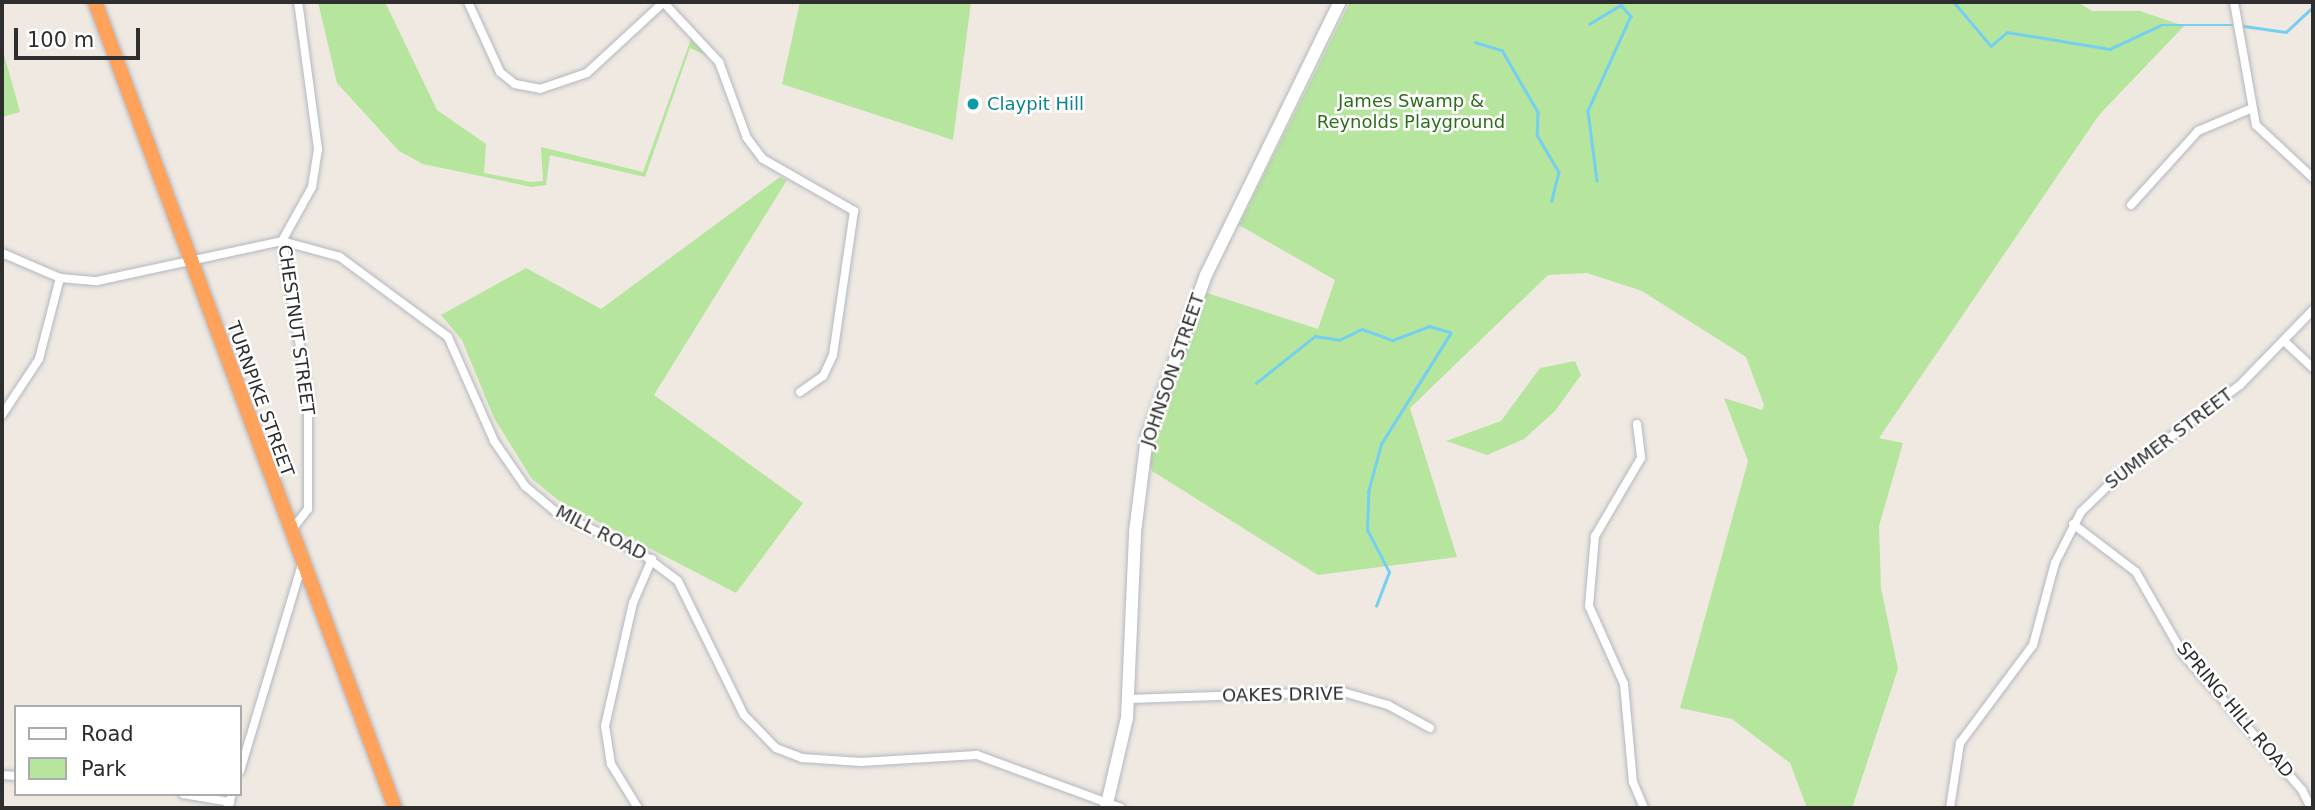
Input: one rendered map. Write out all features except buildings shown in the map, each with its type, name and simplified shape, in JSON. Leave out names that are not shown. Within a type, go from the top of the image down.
[{"type":"highway","name":"TURNPIKE STREET","points":[[95,2],[288,533],[395,808]]},
{"type":"street","name":"CHESTNUT STREET","points":[[288,533],[305,520],[308,509],[308,411],[282,241],[312,187],[318,163],[298,2]]},
{"type":"street","points":[[468,2],[500,72],[515,84],[540,89],[587,73],[664,2],[719,62],[747,138],[763,159],[854,211],[834,355],[823,376],[800,392]]},
{"type":"street","name":"JOHNSON STREET","points":[[1112,806],[1128,699],[1135,532],[1147,437],[1206,275],[1340,2]]},
{"type":"street","points":[[2234,2],[2250,109],[2271,146],[2313,178]]},
{"type":"street","points":[[2131,205],[2198,131],[2250,109]]},
{"type":"street","name":"MILL ROAD","points":[[60,278],[108,279],[282,241],[340,257],[433,323],[454,346],[494,441],[525,486],[556,512],[652,559],[693,602],[744,715],[776,748],[802,758],[858,762],[977,755],[1112,806]]},
{"type":"street","points":[[2,253],[60,278],[39,359],[2,415]]},
{"type":"street","name":"SUMMER STREET","points":[[1951,808],[1960,743],[2033,645],[2073,524],[2118,475],[2240,386],[2313,310]]},
{"type":"street","points":[[2284,341],[2313,368]]},
{"type":"street","points":[[1637,424],[1641,458],[1595,536],[1589,606],[1624,684],[1633,782],[1644,808]]},
{"type":"street","name":"SPRING HILL ROAD","points":[[2073,524],[2136,572],[2183,654],[2302,790],[2311,808]]},
{"type":"street","points":[[638,808],[611,764],[605,726],[634,603],[652,559]]},
{"type":"street","points":[[242,764],[302,568]]},
{"type":"street","name":"OAKES DRIVE","points":[[1128,699],[1343,692],[1388,705],[1430,728]]},
{"type":"street","points":[[197,796],[230,801]]},
{"type":"green space","points":[[318,2],[385,2],[437,110],[486,144],[484,173],[531,182],[543,181],[541,147],[643,172],[691,39],[707,56],[690,48],[645,177],[550,155],[546,185],[532,187],[423,164],[399,151],[337,83]]},
{"type":"green space","points":[[800,2],[971,2],[953,140],[782,84]]},
{"type":"green space","name":"James Swamp & Reynolds Playground","points":[[1350,2],[2078,2],[2092,11],[2140,11],[2184,26],[2099,115],[1879,438],[1903,443],[1879,526],[1881,588],[1898,669],[1852,808],[1807,808],[1790,763],[1732,719],[1680,708],[1748,461],[1724,398],[1762,410],[1764,405],[1746,357],[1642,291],[1587,273],[1548,275],[1410,408],[1457,557],[1318,575],[1152,471],[1146,457],[1204,292],[1318,329],[1335,280],[1239,225]]},
{"type":"green space","points":[[2,47],[20,112],[2,117]]},
{"type":"green space","points":[[780,177],[787,180],[654,395],[803,503],[736,593],[562,503],[532,479],[494,418],[462,340],[441,315],[526,268],[601,309]]},
{"type":"green space","points":[[1575,361],[1581,375],[1555,411],[1524,439],[1487,455],[1446,441],[1501,421],[1540,368]]},
{"type":"waterway","points":[[1954,2],[1991,46],[2007,32],[2110,49],[2161,25],[2232,25]]},
{"type":"waterway","points":[[1589,24],[1621,5],[1631,16],[1588,111],[1597,180]]},
{"type":"waterway","points":[[2244,26],[2286,32],[2313,7]]},
{"type":"waterway","points":[[1475,42],[1502,50],[1538,112],[1537,135],[1559,172],[1552,201]]},
{"type":"waterway","points":[[1256,383],[1315,336],[1339,340],[1362,329],[1393,340],[1429,326],[1450,332]]},
{"type":"waterway","points":[[1376,606],[1389,572],[1367,530],[1368,492],[1381,444],[1450,334]]},
{"type":"place","name":"Claypit Hill","points":[[973,104]]}]
